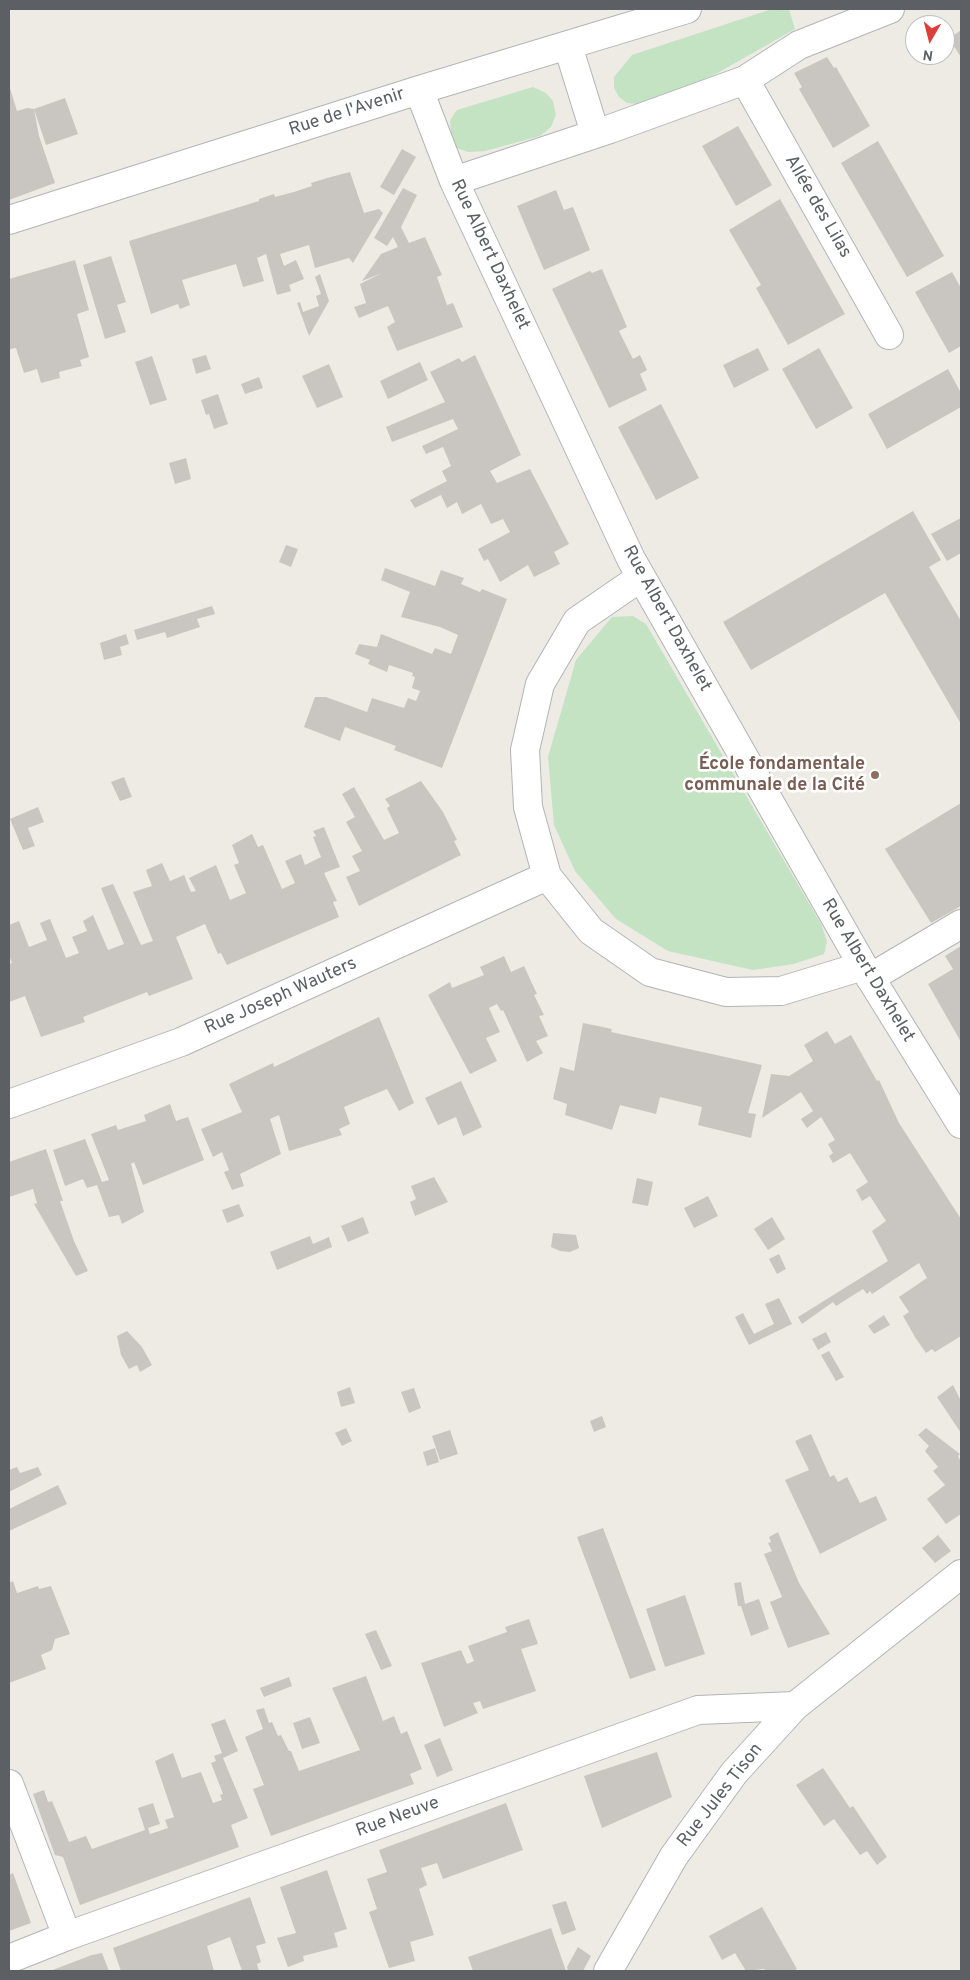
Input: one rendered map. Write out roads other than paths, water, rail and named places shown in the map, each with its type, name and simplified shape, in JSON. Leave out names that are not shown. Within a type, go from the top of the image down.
[{"type":"street","name":"Rue de l'Avenir","points":[[9,220],[419,90],[687,9]]},
{"type":"street","points":[[454,181],[745,80],[799,45],[890,9]]},
{"type":"street","points":[[568,46],[595,133]]},
{"type":"street","name":"Allée des Lilas","points":[[745,80],[889,335]]},
{"type":"street","name":"Rue Albert Daxhelet","points":[[419,90],[454,181],[614,524],[641,577],[867,972],[961,1124]]},
{"type":"street","points":[[641,577],[577,621],[540,684],[525,750],[528,807],[547,876],[591,931],[650,972],[726,992],[781,990],[867,972],[961,924]]},
{"type":"street","name":"Rue Joseph Wauters","points":[[9,1104],[181,1042],[547,876]]},
{"type":"street","name":"Rue Jules Tison","points":[[608,1971],[674,1856],[734,1773],[794,1706],[961,1574]]},
{"type":"street","name":"Rue Neuve","points":[[9,1959],[67,1936],[698,1710],[794,1706]]},
{"type":"street","points":[[9,1784],[67,1936]]},
{"type":"place","name":"École fondamentale communale de la Cité","points":[[875,775]]}]
